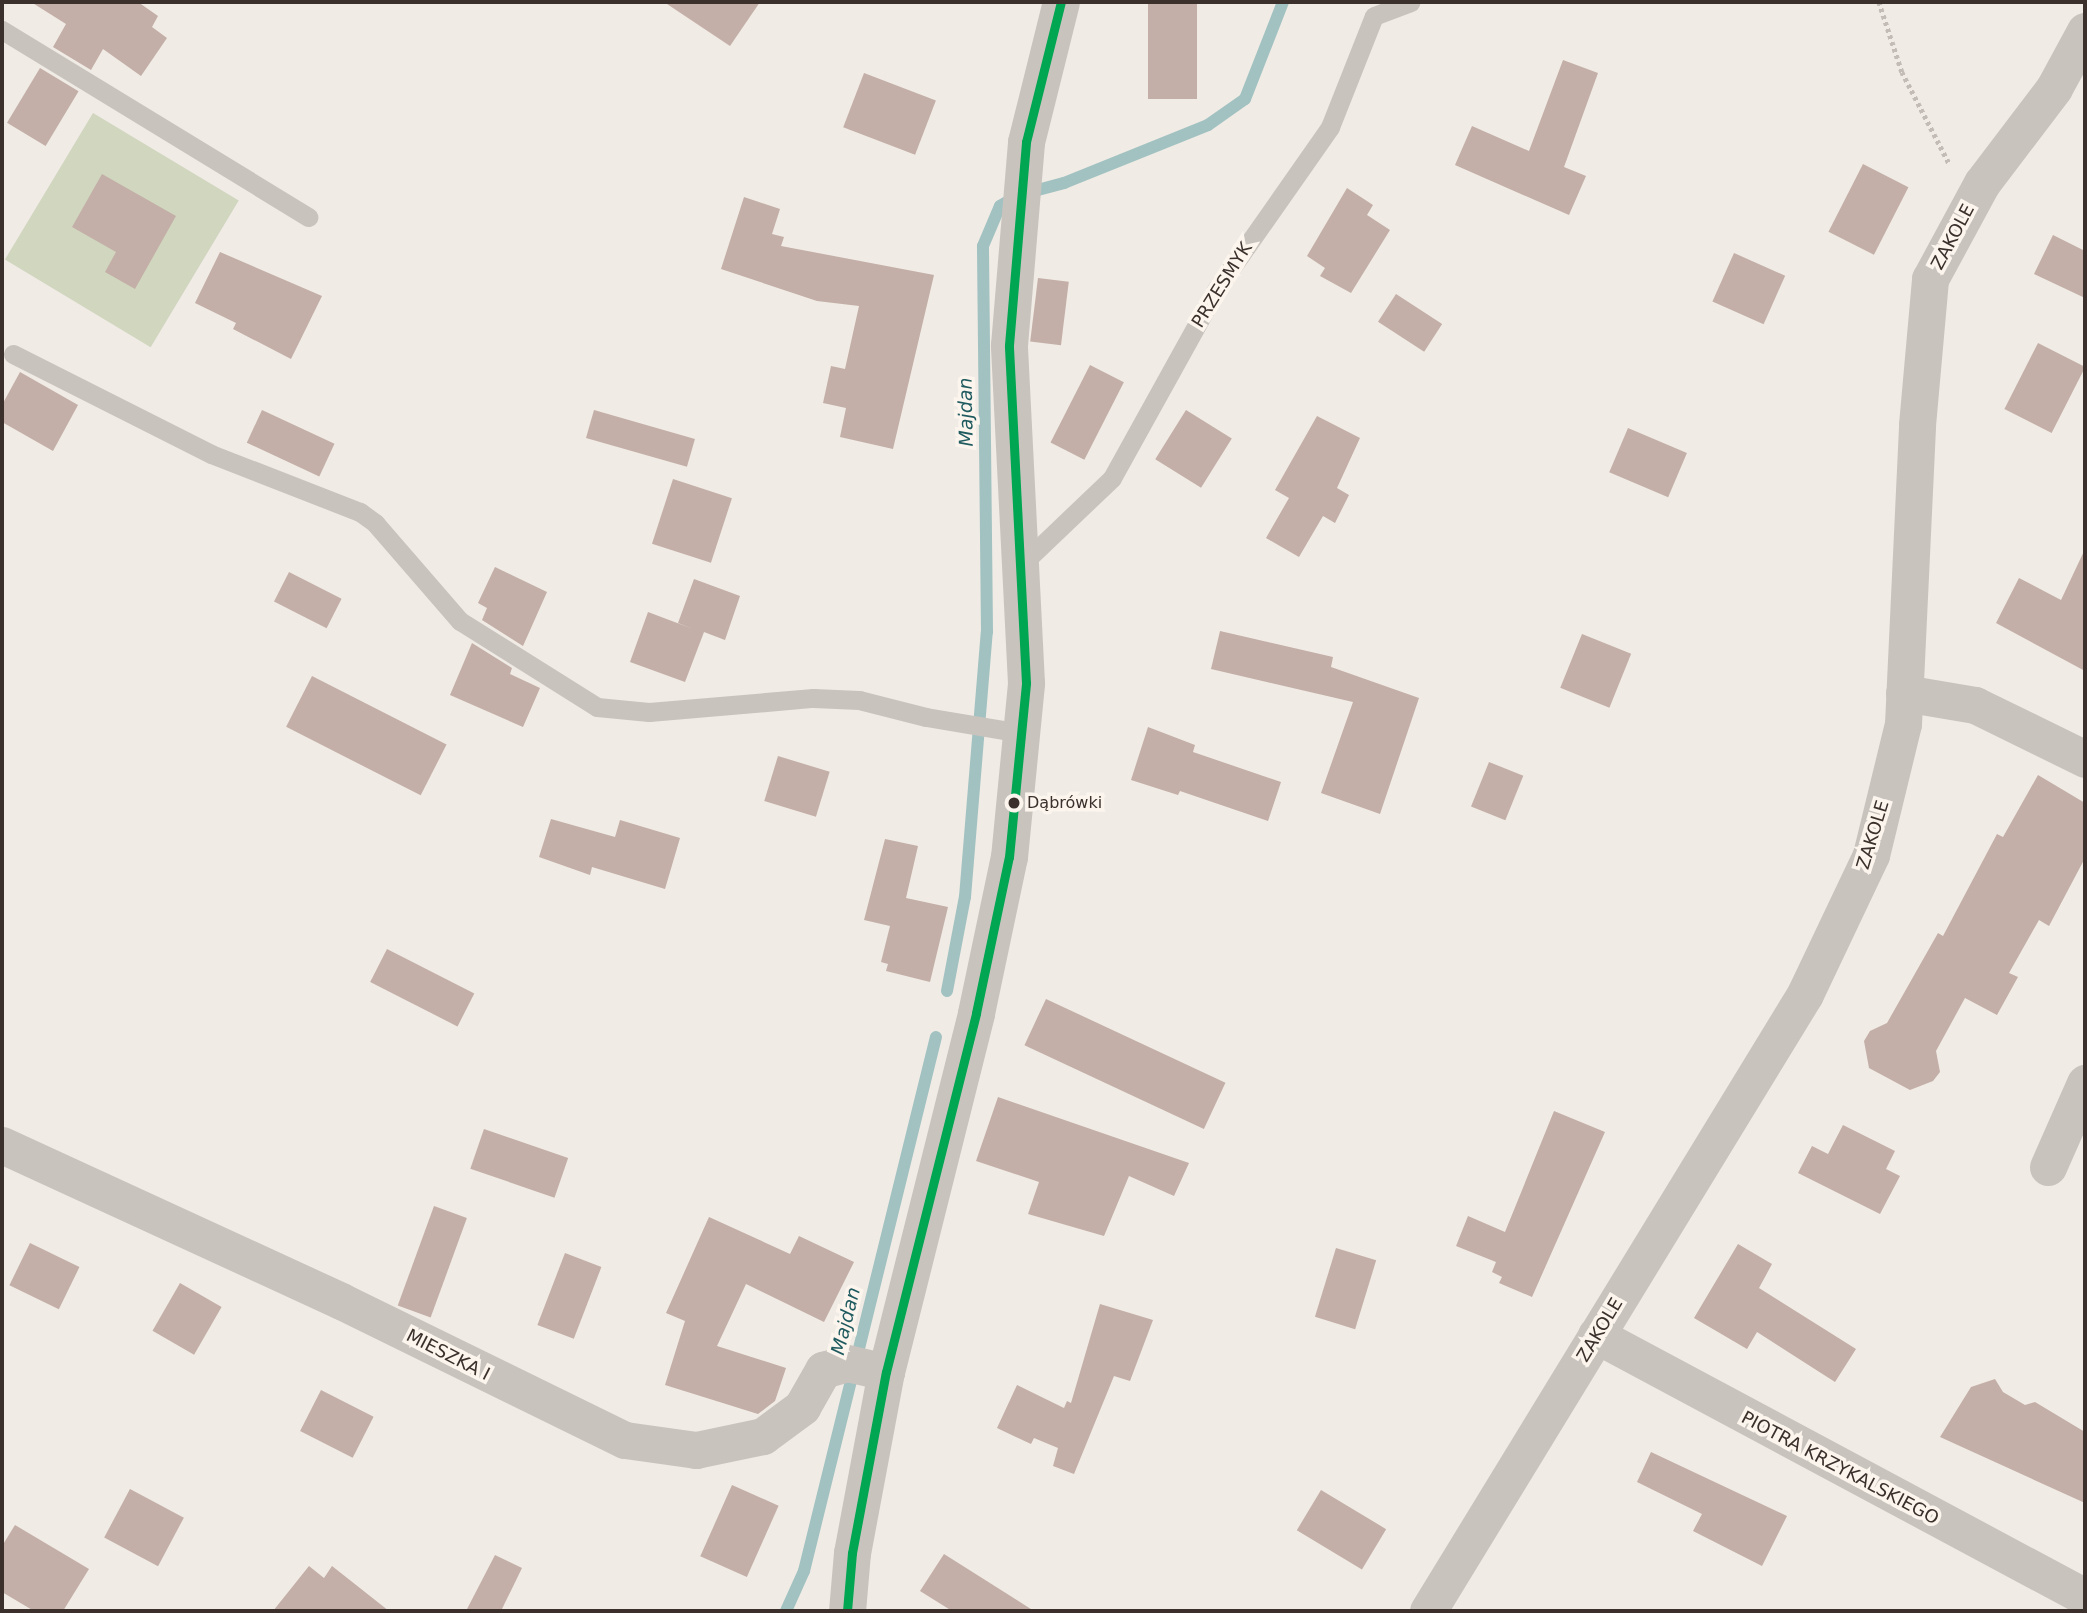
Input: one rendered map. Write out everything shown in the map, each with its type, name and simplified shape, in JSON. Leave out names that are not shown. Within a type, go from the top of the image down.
[{"type":"street","points":[[847,1611],[868,1368],[988,961],[1009,857],[1007,731],[1026,683],[1009,345],[1026,142],[1061,2]]},
{"type":"street","name":"ZAKOLE","points":[[1428,1611],[1805,994],[1871,855],[1903,724],[1917,425],[1930,279],[1971,204],[2054,88],[2085,31]]},
{"type":"street","points":[[1904,693],[1975,705],[2085,760]]},
{"type":"street","points":[[2049,1167],[2085,1083]]},
{"type":"street","name":"MIESZKA I","points":[[2,1145],[341,1301],[625,1440],[696,1450],[762,1436],[802,1407],[823,1370],[868,1368]]},
{"type":"street","name":"PIOTRA KRZYKALSKIEGO","points":[[1596,1335],[2085,1597]]},
{"type":"lane","name":"PRZESMYK","points":[[1019,566],[1112,478],[1216,290],[1330,127],[1374,16],[1410,2]]},
{"type":"lane","points":[[2,30],[308,217]]},
{"type":"lane","points":[[13,354],[211,454],[360,512],[375,523],[460,621],[597,707],[649,712],[813,698],[859,700],[1007,731]]},
{"type":"path","points":[[1880,2],[1902,72],[1971,204]]},
{"type":"green space","points":[[93,113],[239,201],[151,347],[5,260]]},
{"type":"building","points":[[31,2],[138,2],[158,16],[152,27],[167,38],[141,76],[103,49],[91,70],[53,47],[66,24]]},
{"type":"building","points":[[664,2],[760,2],[730,46]]},
{"type":"building","points":[[1148,2],[1197,2],[1197,99],[1148,99]]},
{"type":"building","points":[[1563,60],[1598,73],[1564,167],[1586,176],[1569,215],[1455,165],[1472,126],[1529,151]]},
{"type":"building","points":[[40,68],[79,91],[46,146],[7,123]]},
{"type":"building","points":[[864,73],[936,101],[915,155],[843,127]]},
{"type":"building","points":[[1863,164],[1908,187],[1874,255],[1828,232]]},
{"type":"building","points":[[102,174],[176,216],[135,289],[105,272],[116,252],[72,227]]},
{"type":"building","points":[[1347,188],[1373,205],[1367,215],[1390,230],[1351,293],[1320,276],[1325,268],[1307,256]]},
{"type":"building","points":[[744,197],[780,209],[772,234],[784,237],[781,246],[934,275],[893,449],[840,437],[846,408],[823,403],[831,366],[845,369],[859,306],[817,301],[721,269]]},
{"type":"building","points":[[2053,235],[2085,251],[2085,298],[2034,274]]},
{"type":"building","points":[[220,252],[322,296],[291,359],[233,329],[236,323],[195,303]]},
{"type":"building","points":[[1734,253],[1785,276],[1764,324],[1712,301]]},
{"type":"building","points":[[1038,278],[1069,282],[1061,345],[1030,342]]},
{"type":"building","points":[[1396,294],[1442,324],[1424,352],[1378,322]]},
{"type":"building","points":[[2038,343],[2085,367],[2052,433],[2004,409]]},
{"type":"building","points":[[1090,365],[1124,382],[1084,460],[1051,443]]},
{"type":"building","points":[[20,372],[78,405],[53,451],[2,422],[2,405]]},
{"type":"building","points":[[262,410],[335,444],[319,476],[247,443]]},
{"type":"building","points":[[594,410],[695,439],[687,467],[586,438]]},
{"type":"building","points":[[1186,410],[1232,439],[1201,488],[1155,459]]},
{"type":"building","points":[[1317,416],[1360,438],[1337,488],[1349,495],[1335,523],[1323,516],[1299,557],[1266,538],[1289,498],[1275,490]]},
{"type":"building","points":[[1628,428],[1687,453],[1668,497],[1609,472]]},
{"type":"building","points":[[673,479],[732,498],[711,563],[652,544]]},
{"type":"building","points":[[2085,549],[2085,671],[1996,623],[2019,578],[2061,600]]},
{"type":"building","points":[[495,567],[547,592],[523,646],[482,620],[487,608],[478,603]]},
{"type":"building","points":[[289,572],[342,599],[327,628],[274,601]]},
{"type":"building","points":[[694,579],[740,596],[725,640],[704,632],[685,682],[630,662],[648,612],[693,629],[678,623]]},
{"type":"building","points":[[1220,631],[1333,657],[1331,667],[1419,698],[1380,814],[1321,793],[1353,702],[1211,669]]},
{"type":"building","points":[[1582,634],[1631,654],[1609,708],[1560,688]]},
{"type":"building","points":[[472,643],[512,668],[510,674],[540,688],[523,727],[450,695]]},
{"type":"building","points":[[312,676],[447,745],[421,795],[286,727]]},
{"type":"building","points":[[1148,727],[1195,745],[1193,752],[1281,782],[1268,821],[1180,791],[1178,795],[1131,780]]},
{"type":"building","points":[[778,756],[830,772],[816,817],[764,801]]},
{"type":"building","points":[[1489,762],[1523,776],[1505,820],[1471,807]]},
{"type":"building","points":[[2038,775],[2085,803],[2085,858],[2049,926],[2039,920],[2009,973],[2018,977],[1997,1015],[1965,998],[1936,1051],[1940,1072],[1933,1081],[1910,1090],[1869,1068],[1864,1041],[1870,1031],[1887,1023],[1938,933],[1943,936],[1997,834],[2003,837]]},
{"type":"building","points":[[551,819],[615,837],[620,820],[680,838],[665,889],[592,867],[590,875],[539,857]]},
{"type":"building","points":[[885,839],[918,846],[906,898],[948,907],[930,982],[886,971],[888,964],[881,962],[890,926],[864,920]]},
{"type":"building","points":[[387,949],[474,993],[458,1026],[370,982]]},
{"type":"building","points":[[1046,999],[1225,1083],[1204,1129],[1024,1045]]},
{"type":"building","points":[[998,1097],[1189,1163],[1174,1196],[1129,1176],[1104,1236],[1028,1214],[1039,1182],[976,1161]]},
{"type":"building","points":[[1554,1111],[1605,1132],[1532,1297],[1499,1283],[1502,1277],[1492,1272],[1496,1262],[1456,1246],[1468,1216],[1505,1232]]},
{"type":"building","points":[[1843,1125],[1895,1151],[1886,1169],[1900,1176],[1880,1214],[1798,1173],[1812,1146],[1828,1154]]},
{"type":"building","points":[[484,1129],[568,1158],[554,1198],[470,1169]]},
{"type":"building","points":[[434,1206],[467,1218],[431,1318],[398,1306]]},
{"type":"building","points":[[709,1217],[790,1254],[799,1236],[854,1262],[824,1322],[746,1284],[717,1346],[786,1368],[775,1401],[758,1414],[665,1385],[685,1321],[666,1313]]},
{"type":"building","points":[[30,1243],[79,1267],[59,1309],[9,1285]]},
{"type":"building","points":[[1738,1244],[1772,1264],[1759,1288],[1856,1349],[1835,1382],[1757,1332],[1747,1349],[1694,1318]]},
{"type":"building","points":[[1336,1248],[1376,1260],[1355,1329],[1315,1317]]},
{"type":"building","points":[[565,1253],[601,1267],[574,1339],[537,1325]]},
{"type":"building","points":[[180,1283],[222,1307],[194,1355],[152,1331]]},
{"type":"building","points":[[1100,1304],[1153,1320],[1130,1381],[1114,1376],[1074,1474],[1053,1466],[1058,1448],[1034,1438],[1031,1444],[997,1428],[1017,1385],[1064,1408],[1067,1401],[1071,1403]]},
{"type":"building","points":[[1995,1379],[2003,1392],[2025,1405],[2035,1402],[2085,1432],[2085,1503],[1940,1437],[1971,1387]]},
{"type":"building","points":[[321,1390],[374,1417],[353,1458],[300,1431]]},
{"type":"building","points":[[1651,1452],[1787,1516],[1762,1566],[1693,1531],[1702,1514],[1637,1482]]},
{"type":"building","points":[[732,1485],[779,1506],[747,1577],[700,1556]]},
{"type":"building","points":[[130,1489],[184,1518],[158,1566],[104,1538]]},
{"type":"building","points":[[1321,1490],[1386,1529],[1362,1569],[1297,1530]]},
{"type":"building","points":[[15,1525],[89,1569],[63,1611],[34,1611],[2,1592],[2,1546]]},
{"type":"building","points":[[944,1554],[1034,1611],[952,1611],[920,1591]]},
{"type":"building","points":[[495,1555],[522,1568],[501,1611],[466,1611]]},
{"type":"building","points":[[309,1566],[324,1578],[332,1566],[389,1611],[273,1611]]},
{"type":"waterway","name":"Majdan","points":[[947,991],[965,897],[987,632],[983,246],[1000,206],[1019,195],[1064,183],[1208,125],[1245,99],[1283,2]]},
{"type":"waterway","name":"Majdan","points":[[786,1611],[804,1571],[936,1037]]},
{"type":"transit line","points":[[847,1611],[852,1553],[886,1372],[976,1013],[1009,857],[1026,683],[1009,345],[1026,142],[1061,2]]},
{"type":"place","name":"Dąbrówki","points":[[1014,803]]}]
